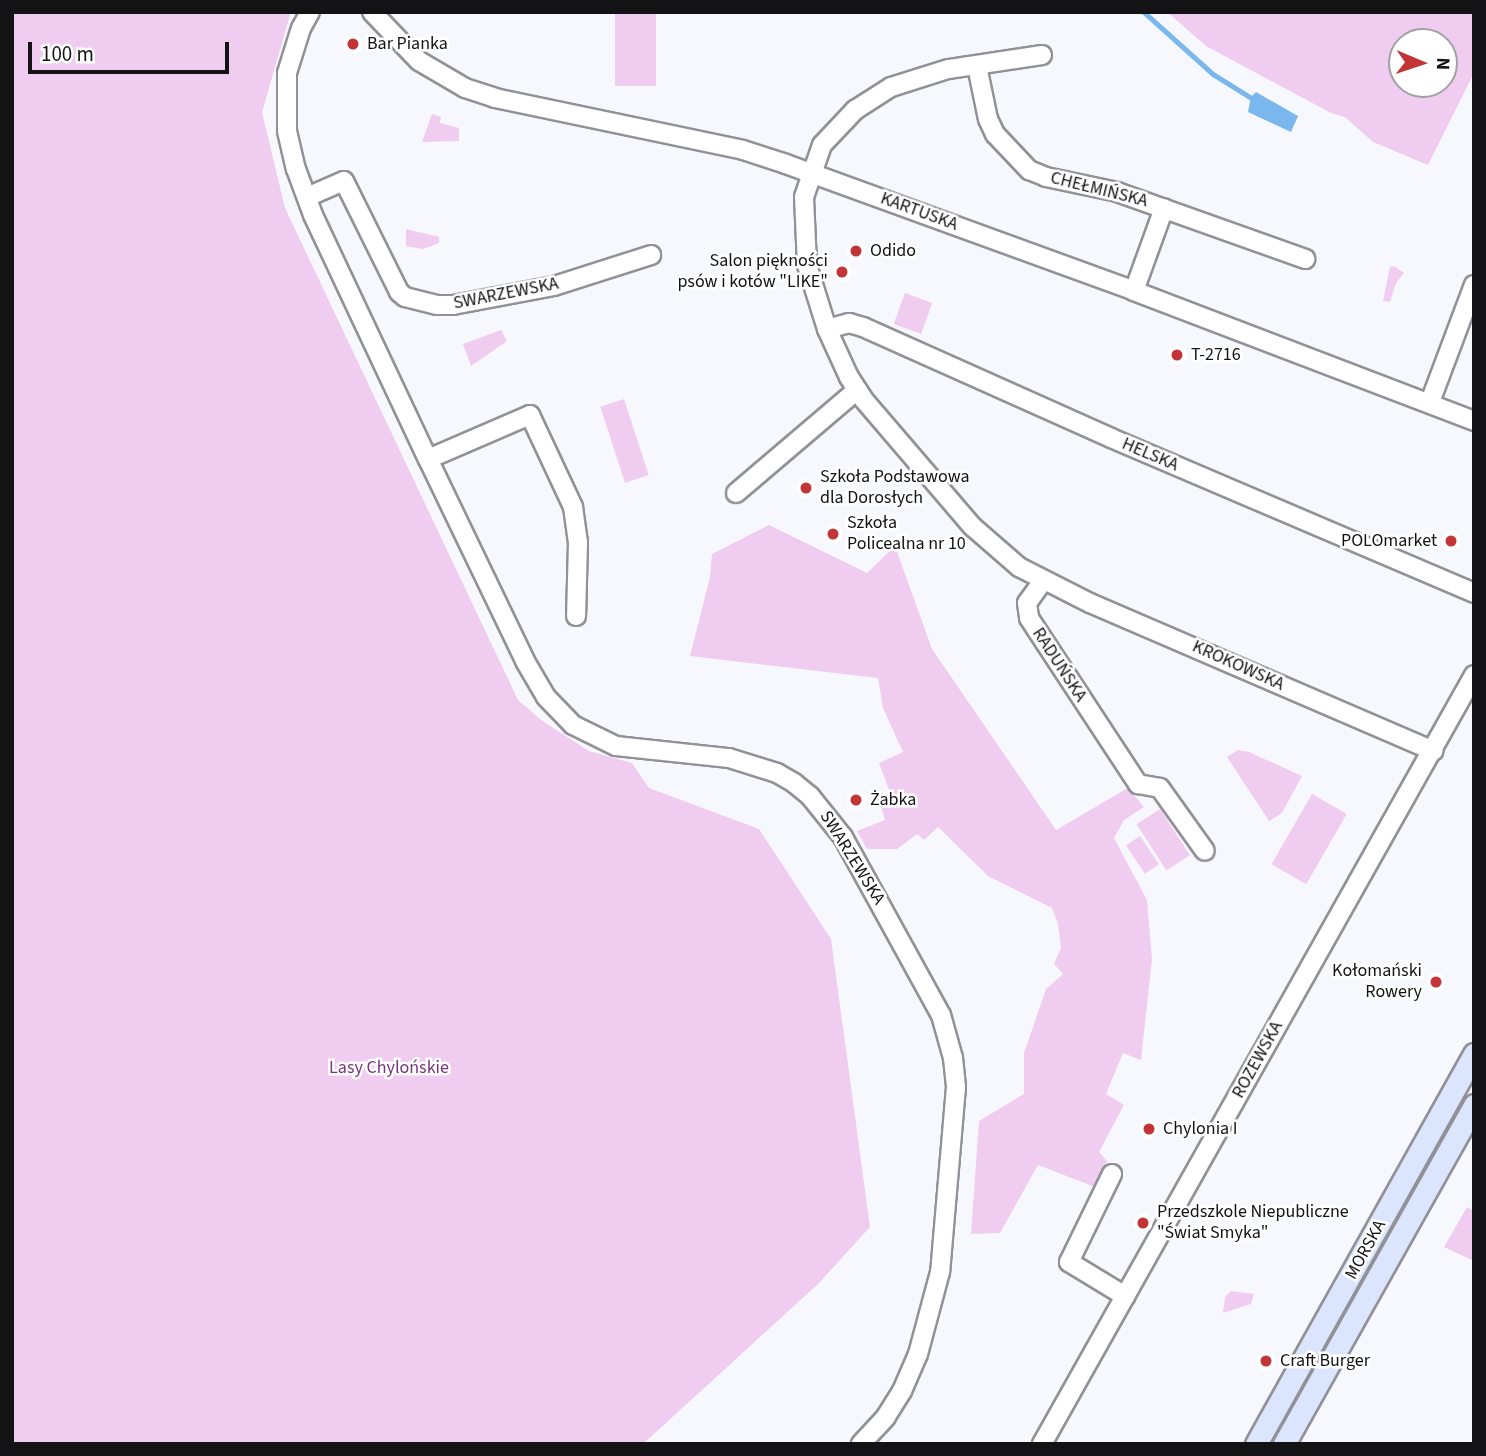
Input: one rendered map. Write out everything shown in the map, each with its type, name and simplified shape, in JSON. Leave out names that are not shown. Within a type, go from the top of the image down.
[{"type":"main road","name":"MORSKA","points":[[1256,1444],[1474,1055]]},
{"type":"main road","name":"MORSKA","points":[[1284,1444],[1474,1105]]},
{"type":"street","name":"SWARZEWSKA","points":[[310,12],[301,28],[289,64],[285,99],[287,131],[307,197],[525,661],[555,709],[573,724],[615,746],[739,761],[777,773],[802,790],[843,837],[941,1015],[953,1058],[956,1087],[940,1272],[918,1354],[902,1391],[886,1417],[861,1444]]},
{"type":"street","name":"KARTUSKA","points":[[372,12],[419,61],[466,88],[495,99],[743,150],[1134,291],[1474,421]]},
{"type":"street","points":[[1042,55],[923,75],[876,95],[855,110],[826,140],[812,173],[804,197],[803,234],[807,264],[827,329],[857,390],[983,538],[1044,581]]},
{"type":"street","name":"CHEŁMIŃSKA","points":[[977,66],[988,119],[995,134],[1019,163],[1046,177],[1117,192],[1305,259]]},
{"type":"street","name":"SWARZEWSKA","points":[[307,197],[344,181],[399,292],[405,297],[437,305],[453,305],[554,286],[651,255]]},
{"type":"street","name":"CHEŁMIŃSKA","points":[[1134,291],[1164,208]]},
{"type":"street","points":[[1430,402],[1474,285]]},
{"type":"street","name":"HELSKA","points":[[827,329],[849,323],[863,327],[1111,438],[1474,593]]},
{"type":"street","points":[[736,494],[857,390]]},
{"type":"street","points":[[428,459],[530,415],[573,507],[578,542],[576,616]]},
{"type":"street","name":"KROKOWSKA","points":[[1044,581],[1433,751]]},
{"type":"street","name":"RADUŃSKA","points":[[1044,581],[1027,603],[1029,618],[1138,784],[1160,788],[1205,851]]},
{"type":"street","name":"ROZEWSKA","points":[[1042,1444],[1474,675]]},
{"type":"street","points":[[1112,1174],[1069,1262],[1125,1296]]},
{"type":"green space","name":"Lasy Chylońskie","points":[[12,12],[291,12],[262,112],[285,208],[518,700],[541,720],[589,751],[632,763],[649,788],[759,829],[831,939],[870,1227],[819,1283],[643,1444],[12,1444]]},
{"type":"green space","points":[[615,12],[656,12],[656,86],[615,86]]},
{"type":"green space","points":[[1167,12],[1474,12],[1474,73],[1428,165],[1373,142],[1345,117],[1331,113],[1206,46]]},
{"type":"green space","points":[[432,114],[441,117],[440,123],[459,128],[459,141],[422,142]]},
{"type":"green space","points":[[406,229],[439,237],[439,243],[423,249],[406,246]]},
{"type":"green space","points":[[1394,266],[1404,273],[1396,283],[1390,302],[1383,301],[1390,267]]},
{"type":"green space","points":[[905,293],[932,303],[921,334],[894,324]]},
{"type":"green space","points":[[501,330],[507,341],[471,366],[463,344]]},
{"type":"green space","points":[[624,399],[649,475],[625,483],[600,407]]},
{"type":"green space","points":[[769,525],[867,573],[895,546],[932,649],[1056,830],[1128,788],[1144,807],[1124,820],[1114,838],[1147,900],[1152,959],[1141,1060],[1123,1053],[1106,1094],[1124,1105],[1099,1152],[1107,1161],[1095,1187],[1038,1165],[1000,1233],[971,1234],[979,1121],[1024,1094],[1024,1053],[1046,989],[1063,974],[1054,964],[1061,948],[1058,924],[1052,908],[988,876],[938,827],[924,840],[917,834],[897,849],[867,849],[857,831],[885,820],[880,803],[892,798],[879,763],[903,752],[883,708],[878,678],[690,656],[710,577],[712,554]]},
{"type":"green space","points":[[1238,750],[1249,752],[1302,776],[1282,813],[1269,821],[1227,757]]},
{"type":"green space","points":[[1312,794],[1347,814],[1306,884],[1272,864]]},
{"type":"green space","points":[[1160,809],[1190,855],[1166,870],[1137,824]]},
{"type":"green space","points":[[1140,836],[1159,864],[1145,874],[1126,846]]},
{"type":"green space","points":[[1467,1207],[1474,1211],[1474,1261],[1444,1247]]},
{"type":"green space","points":[[1231,1291],[1254,1294],[1251,1304],[1223,1313],[1225,1297]]},
{"type":"water","points":[[1256,92],[1298,116],[1291,132],[1248,112],[1251,97]]},
{"type":"waterway","points":[[1144,12],[1213,74],[1255,100]]},
{"type":"place","name":"Bar Pianka","points":[[353,44]]},
{"type":"place","name":"Odido","points":[[856,251]]},
{"type":"place","name":"Salon piękności psów i kotów \"LIKE\"","points":[[842,272]]},
{"type":"place","name":"T-2716","points":[[1177,355]]},
{"type":"place","name":"Szkoła Podstawowa dla Dorosłych","points":[[806,488]]},
{"type":"place","name":"Szkoła Policealna nr 10","points":[[833,534]]},
{"type":"place","name":"POLOmarket","points":[[1451,541]]},
{"type":"place","name":"Żabka","points":[[856,800]]},
{"type":"place","name":"Kołomański Rowery","points":[[1436,982]]},
{"type":"place","name":"Chylonia I","points":[[1149,1129]]},
{"type":"place","name":"Przedszkole Niepubliczne \"Świat Smyka\"","points":[[1143,1223]]},
{"type":"place","name":"Craft Burger","points":[[1266,1361]]}]
